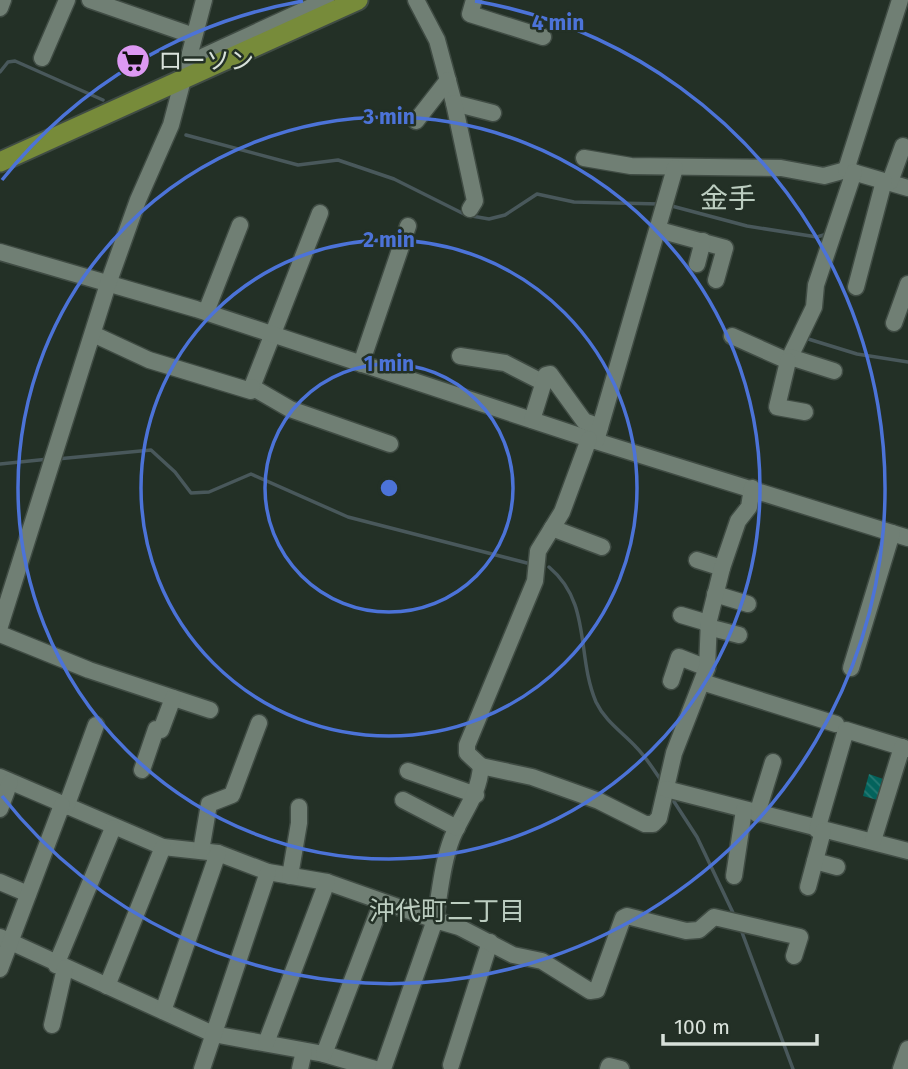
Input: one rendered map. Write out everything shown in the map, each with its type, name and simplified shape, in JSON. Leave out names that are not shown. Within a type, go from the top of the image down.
[{"type":"main road","points":[[0,162],[185,71],[358,0]]},
{"type":"street","points":[[0,8],[3,0]]},
{"type":"street","points":[[42,58],[67,0]]},
{"type":"street","points":[[90,0],[194,36]]},
{"type":"street","points":[[0,626],[4,599],[108,284],[138,200],[171,125],[204,0]]},
{"type":"street","points":[[185,71],[326,0]]},
{"type":"street","points":[[416,0],[437,40],[454,103],[475,201],[470,209]]},
{"type":"street","points":[[474,0],[470,14],[543,37]]},
{"type":"street","points":[[805,412],[777,407],[789,359],[814,307],[816,285],[900,0]]},
{"type":"street","points":[[416,121],[448,80]]},
{"type":"street","points":[[454,103],[493,113]]},
{"type":"street","points":[[856,287],[887,182],[903,146]]},
{"type":"street","points":[[584,158],[631,166],[748,166],[824,176],[850,171],[908,188]]},
{"type":"street","points":[[675,168],[659,230],[595,436],[562,512],[538,551],[535,581],[467,745],[467,753],[481,766],[532,777],[599,801],[645,824],[653,824],[659,818],[674,753],[705,675],[708,625],[715,594],[738,521],[750,507],[752,488]]},
{"type":"street","points":[[93,334],[149,360],[251,391],[320,213]]},
{"type":"street","points":[[206,312],[240,225]]},
{"type":"street","points":[[361,363],[408,226]]},
{"type":"street","points":[[659,230],[725,247],[716,280]]},
{"type":"street","points":[[697,264],[703,242]]},
{"type":"street","points":[[0,252],[206,312],[532,420],[595,436],[908,538]]},
{"type":"street","points":[[894,323],[908,284]]},
{"type":"street","points":[[732,336],[789,359],[834,371]]},
{"type":"street","points":[[460,356],[505,363],[544,383]]},
{"type":"street","points":[[532,420],[546,375],[550,374],[595,436]]},
{"type":"street","points":[[252,387],[290,410],[390,444]]},
{"type":"street","points":[[552,528],[602,547]]},
{"type":"street","points":[[851,668],[892,533]]},
{"type":"street","points":[[697,560],[722,568]]},
{"type":"street","points":[[715,594],[748,604]]},
{"type":"street","points":[[681,615],[739,635]]},
{"type":"street","points":[[0,634],[210,710]]},
{"type":"street","points":[[671,681],[679,657],[705,675],[836,724]]},
{"type":"street","points":[[142,770],[156,729],[161,730],[173,698]]},
{"type":"street","points":[[201,852],[209,804],[232,795],[259,723]]},
{"type":"street","points":[[0,969],[5,939],[28,894],[96,725]]},
{"type":"street","points":[[808,887],[846,730],[905,748],[873,841]]},
{"type":"street","points":[[734,876],[751,812],[773,762]]},
{"type":"street","points":[[383,1069],[435,920],[446,856],[457,828],[476,794],[481,766]]},
{"type":"street","points":[[408,771],[476,794]]},
{"type":"street","points":[[0,809],[5,780],[163,847],[218,853],[268,872],[327,882],[459,927],[513,955],[542,961],[590,991],[597,990],[623,918],[627,916],[686,931],[699,930],[714,917],[802,933],[794,956]]},
{"type":"street","points":[[666,789],[820,831],[843,832],[908,852]]},
{"type":"street","points":[[403,800],[457,828]]},
{"type":"street","points":[[290,876],[299,807]]},
{"type":"street","points":[[52,1025],[61,967],[113,828]]},
{"type":"street","points":[[107,986],[163,847]]},
{"type":"street","points":[[163,1011],[218,853]]},
{"type":"street","points":[[815,862],[837,867]]},
{"type":"street","points":[[202,1069],[268,872]]},
{"type":"street","points":[[0,882],[28,894]]},
{"type":"street","points":[[266,1043],[327,882]]},
{"type":"street","points":[[324,1054],[382,902]]},
{"type":"street","points":[[5,939],[212,1034],[324,1054],[375,1069]]},
{"type":"street","points":[[451,1065],[490,942]]},
{"type":"street","points":[[901,1069],[908,1049]]},
{"type":"street","points":[[300,1069],[304,1051]]},
{"type":"building","points":[[869,774],[886,780],[881,801],[863,796]]},
{"type":"waterway","points":[[0,72],[8,62],[15,61],[103,100]]},
{"type":"waterway","points":[[186,135],[298,165],[338,160],[394,179],[466,215],[489,219],[505,215],[537,194],[574,202],[660,204]]},
{"type":"waterway","points":[[668,205],[747,226],[817,237],[827,234]]},
{"type":"waterway","points":[[805,338],[857,354],[908,362]]},
{"type":"waterway","points":[[57,459],[151,450],[175,472],[191,493],[209,492],[251,474],[348,517],[527,563]]},
{"type":"waterway","points":[[0,464],[49,459]]},
{"type":"waterway","points":[[549,567],[563,581],[572,597],[596,702],[609,721],[643,755],[662,782]]},
{"type":"waterway","points":[[671,797],[697,837],[735,917]]},
{"type":"waterway","points":[[740,927],[793,1069]]},
{"type":"place","name":"ローソン","points":[[133,61]]},
{"type":"district","name":"金手","points":[[728,198]]},
{"type":"district","name":"沖代町二丁目","points":[[447,911]]}]
